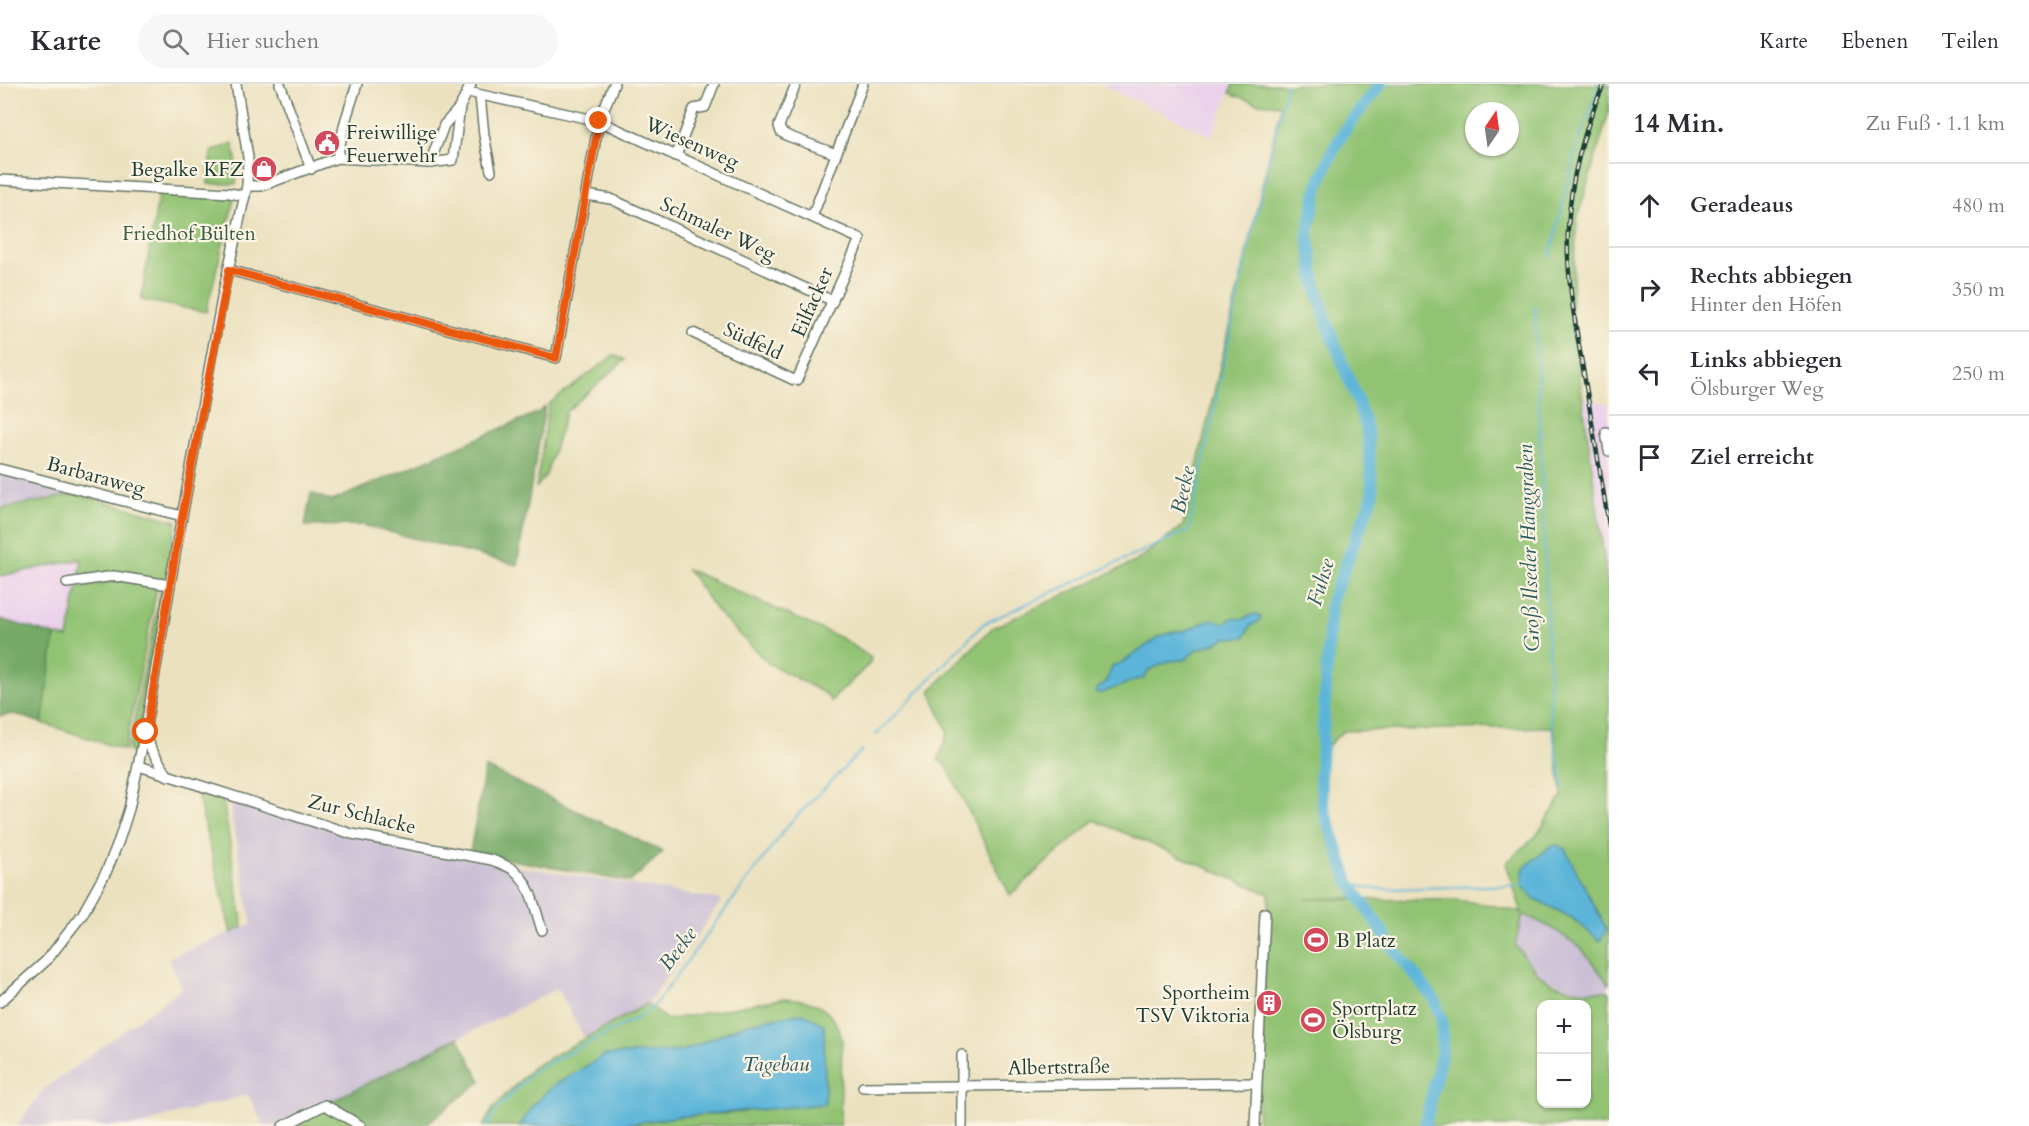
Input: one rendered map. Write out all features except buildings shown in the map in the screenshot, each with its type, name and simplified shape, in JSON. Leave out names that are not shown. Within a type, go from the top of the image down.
[{"type":"street","points":[[0,1002],[47,960],[71,931],[92,899],[119,840],[139,766],[223,293],[247,186],[248,157],[236,84]]},
{"type":"street","points":[[280,84],[311,169]]},
{"type":"street","points":[[337,158],[357,84]]},
{"type":"street","points":[[229,270],[556,358],[599,121],[614,84]]},
{"type":"street","points":[[676,156],[694,109],[705,106],[714,84]]},
{"type":"street","points":[[796,84],[779,126],[781,132],[836,154]]},
{"type":"street","points":[[812,217],[863,84]]},
{"type":"street","points":[[247,186],[261,186],[337,158],[430,163],[453,160],[460,107],[469,88]]},
{"type":"street","name":"Wiesenweg","points":[[469,88],[480,96],[599,121],[860,239]]},
{"type":"street","points":[[480,96],[491,171]]},
{"type":"street","points":[[430,163],[444,124],[460,107]]},
{"type":"street","points":[[0,180],[230,193],[245,196]]},
{"type":"street","name":"Schmaler Weg","points":[[586,195],[610,200],[833,301]]},
{"type":"street","name":"Eilfacker","points":[[797,380],[860,239]]},
{"type":"street","name":"Südfeld","points":[[693,333],[797,380]]},
{"type":"street","points":[[1606,432],[1609,451]]},
{"type":"street","name":"Barbaraweg","points":[[0,469],[182,516]]},
{"type":"street","points":[[67,583],[114,576],[170,585]]},
{"type":"street","points":[[146,732],[151,749],[168,776]]},
{"type":"street","name":"Zur Schlacke","points":[[139,766],[352,834],[492,860],[513,870],[523,881],[531,895],[542,930]]},
{"type":"street","points":[[1255,1126],[1265,913]]},
{"type":"street","points":[[962,1055],[962,1126]]},
{"type":"street","name":"Albertstraße","points":[[863,1087],[1256,1083]]},
{"type":"street","points":[[283,1126],[325,1105],[361,1126]]},
{"type":"shaded area","points":[[1100,84],[1233,84],[1212,136]]},
{"type":"shaded area","points":[[1584,397],[1609,404],[1609,599]]},
{"type":"shaded area","points":[[0,472],[76,494],[0,509]]},
{"type":"shaded area","points":[[83,558],[68,638],[0,619],[0,576]]},
{"type":"shaded area","points":[[232,799],[460,857],[722,900],[647,1004],[585,1039],[559,991],[554,990],[285,1126],[264,1126],[248,1095],[160,1118],[143,1126],[17,1126],[43,1090],[182,988],[169,958],[252,924],[232,821]]},
{"type":"shaded area","points":[[1523,914],[1552,928],[1581,948],[1609,984],[1609,991],[1583,992],[1541,976],[1515,945]]},
{"type":"green space","points":[[1233,84],[1609,84],[1609,112],[1577,220],[1571,310],[1609,596],[1609,984],[1581,948],[1552,928],[1523,914],[1515,945],[1540,975],[1555,984],[1573,989],[1609,991],[1609,1126],[1257,1126],[1269,894],[1094,820],[1010,895],[946,765],[938,760],[948,732],[930,691],[992,628],[1135,562],[1183,526],[1281,105],[1257,103],[1230,93]],"holes":[[[1553,727],[1562,796],[1536,836],[1506,863],[1522,913],[1457,900],[1306,899],[1355,898],[1331,848],[1321,812],[1317,774],[1318,756],[1343,731]]]},
{"type":"green space","points":[[233,143],[238,169],[236,184],[208,184],[211,152]]},
{"type":"green space","name":"Friedhof Bülten","points":[[159,192],[235,196],[206,312],[141,300]]},
{"type":"green space","points":[[614,355],[625,360],[566,412],[546,475],[536,488],[549,404]]},
{"type":"green space","points":[[545,407],[517,565],[363,525],[305,526],[311,493],[332,501],[539,412]]},
{"type":"green space","points":[[76,494],[177,521],[165,582],[79,578],[82,559],[0,576],[0,509]]},
{"type":"green space","points":[[687,569],[843,639],[871,658],[870,663],[831,701],[826,694],[768,663],[718,613]]},
{"type":"green space","points":[[114,581],[157,588],[125,750],[42,723],[55,635],[68,638],[77,589]]},
{"type":"green space","points":[[161,590],[164,598],[134,753],[128,751]]},
{"type":"green space","points":[[0,619],[55,635],[42,723],[14,714],[0,716]]},
{"type":"green space","points":[[485,767],[663,852],[630,882],[470,852]]},
{"type":"green space","points":[[196,789],[223,800],[243,927],[231,933]]},
{"type":"green space","points":[[785,998],[806,1001],[822,1008],[829,1014],[839,1030],[842,1040],[840,1126],[616,1126],[676,1117],[745,1112],[748,1023],[683,1051],[645,1053],[532,1106],[520,1126],[483,1126],[494,1107],[533,1067],[647,1004],[667,1020]]},
{"type":"green space","points":[[458,1037],[481,1081],[424,1126],[365,1126],[326,1104]]},
{"type":"green space","points":[[326,1104],[364,1126],[285,1126]]},
{"type":"water","points":[[1255,614],[1261,617],[1258,622],[1250,626],[1245,637],[1226,638],[1196,650],[1185,660],[1170,661],[1149,670],[1144,679],[1097,693],[1097,689],[1106,682],[1113,665],[1120,664],[1159,637],[1176,631],[1185,631],[1211,619],[1225,623],[1232,618],[1242,619]]},
{"type":"water","points":[[1557,845],[1565,849],[1607,930],[1600,941],[1572,918],[1533,898],[1522,885],[1524,868],[1551,846]]},
{"type":"water","name":"Tagebau","points":[[803,1013],[824,1025],[825,1104],[676,1117],[616,1126],[520,1126],[532,1106],[553,1086],[605,1055],[683,1051],[748,1023]]},
{"type":"waterway","name":"Beeke","points":[[876,735],[983,624],[1189,530],[1244,266],[1287,84]]},
{"type":"waterway","name":"Fuhse","points":[[1381,84],[1349,124],[1334,148],[1318,186],[1308,232],[1315,283],[1331,334],[1367,430],[1373,495],[1331,602],[1320,776],[1323,807],[1349,882],[1396,952],[1434,999],[1442,1021],[1442,1050],[1425,1126]]},
{"type":"waterway","name":"Groß Ilseder Hanggraben","points":[[1550,257],[1577,146],[1600,84]]},
{"type":"waterway","name":"Groß Ilseder Hanggraben","points":[[1535,306],[1551,722],[1563,787]]},
{"type":"waterway","name":"Beeke","points":[[487,1126],[497,1109],[535,1070],[641,1016],[654,1006],[789,824],[862,750]]},
{"type":"waterway","points":[[1349,882],[1367,888],[1387,889],[1522,885]]},
{"type":"railway","points":[[1604,84],[1590,118],[1575,174],[1569,211],[1568,247],[1574,316],[1609,526]]},
{"type":"place","name":"Freiwillige Feuerwehr","points":[[327,143]]},
{"type":"place","name":"Begalke KFZ","points":[[264,169]]},
{"type":"place","name":"B Platz","points":[[1316,940]]},
{"type":"place","name":"Sportheim TSV Viktoria","points":[[1269,1003]]},
{"type":"place","name":"Sportplatz Ölsburg","points":[[1313,1020]]},
{"type":"route","points":[[146,732],[177,544],[229,270],[556,358],[599,121]]}]
